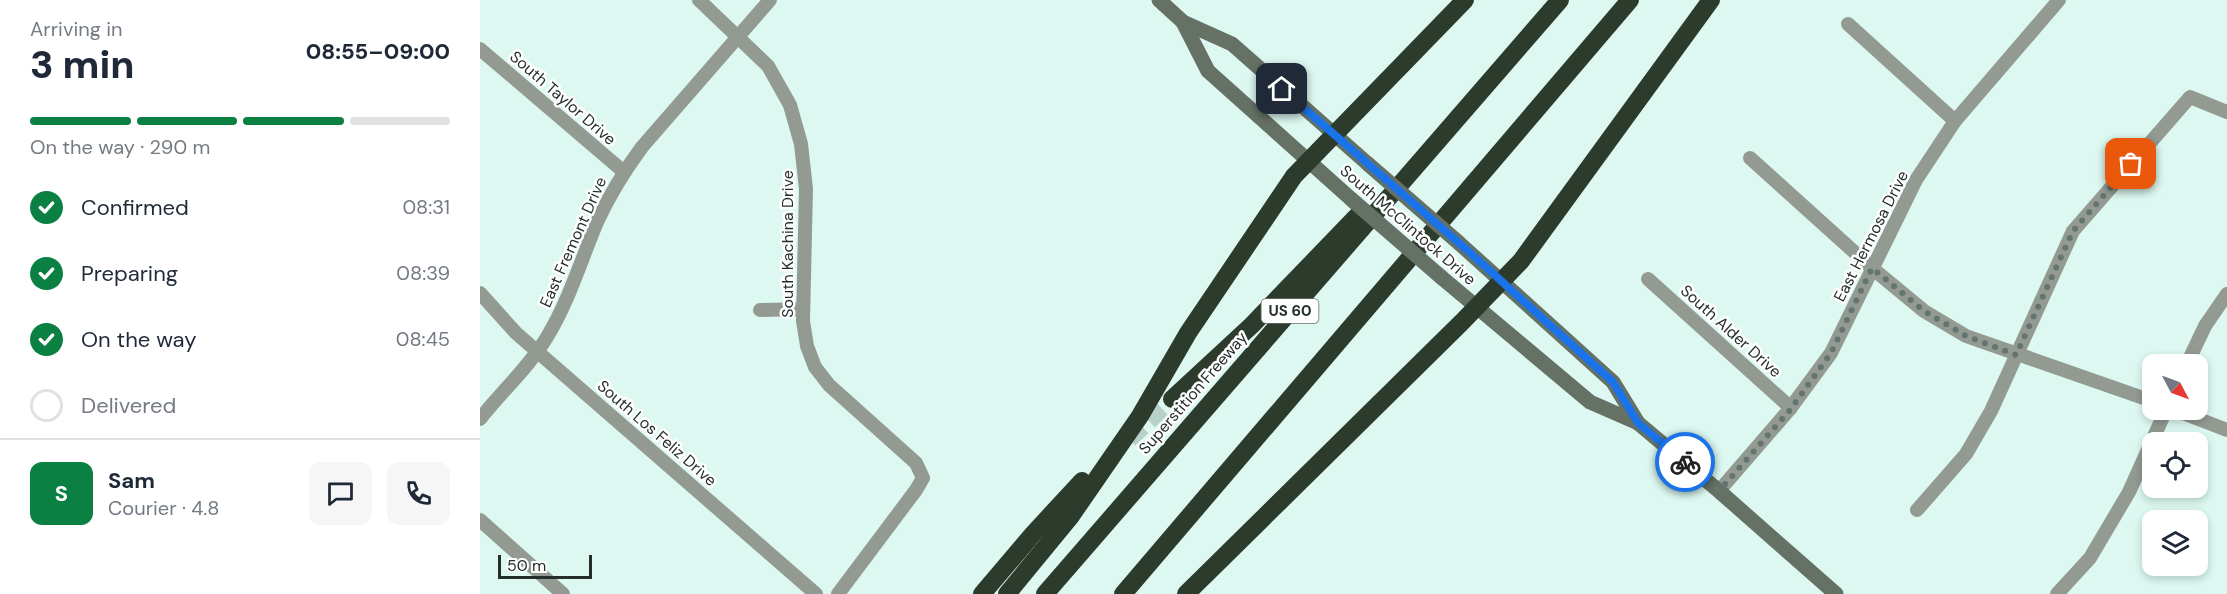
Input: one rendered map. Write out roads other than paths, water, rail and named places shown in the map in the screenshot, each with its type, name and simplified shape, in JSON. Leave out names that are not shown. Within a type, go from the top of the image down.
[{"type":"highway","points":[[1007,594],[1078,507],[1140,416],[1188,333],[1294,176],[1465,0]]},
{"type":"highway","name":"Superstition Freeway","points":[[1045,594],[1560,0]]},
{"type":"highway","points":[[1123,594],[1629,0]]},
{"type":"highway","points":[[1186,594],[1521,261],[1711,0]]},
{"type":"highway","points":[[1172,399],[1252,326],[1536,28]]},
{"type":"highway","points":[[982,594],[1082,481]]},
{"type":"highway","points":[[1133,594],[1174,536]]},
{"type":"main road","name":"South McClintock Drive","points":[[1159,0],[1183,22],[1232,44],[1467,250],[1613,382],[1638,423]]},
{"type":"main road","name":"South McClintock Drive","points":[[1183,22],[1208,71],[1344,193],[1476,308],[1590,402],[1638,423],[1836,594]]},
{"type":"street","name":"South Kachina Drive","points":[[699,0],[768,66],[790,105],[801,144],[806,189],[803,309],[807,346],[815,367],[829,385],[916,464],[923,478],[838,594]]},
{"type":"street","name":"East Fremont Drive","points":[[480,419],[526,368],[537,351],[562,308],[598,220],[624,172],[642,147],[770,0]]},
{"type":"street","name":"East Hermosa Drive","points":[[1719,491],[1791,408],[1831,353],[1916,180],[1955,121],[2059,0]]},
{"type":"street","points":[[1848,24],[1955,121]]},
{"type":"street","name":"South Taylor Drive","points":[[480,49],[624,172]]},
{"type":"street","points":[[1917,510],[1966,454],[1991,411],[2073,231],[2190,97],[2227,112]]},
{"type":"street","points":[[1750,158],[1872,268],[1924,311],[1966,336],[2142,398]]},
{"type":"street","name":"South Alder Drive","points":[[1648,279],[1791,408]]},
{"type":"street","name":"South Los Feliz Drive","points":[[480,293],[516,333],[816,594]]},
{"type":"street","points":[[2192,354],[2205,326],[2227,294]]},
{"type":"street","points":[[760,310],[803,309]]},
{"type":"street","points":[[2057,594],[2090,558],[2129,492],[2161,420]]},
{"type":"street","points":[[2201,420],[2227,430]]},
{"type":"street","points":[[480,520],[563,594]]},
{"type":"tunnel","points":[[1129,439],[1172,399]]}]
